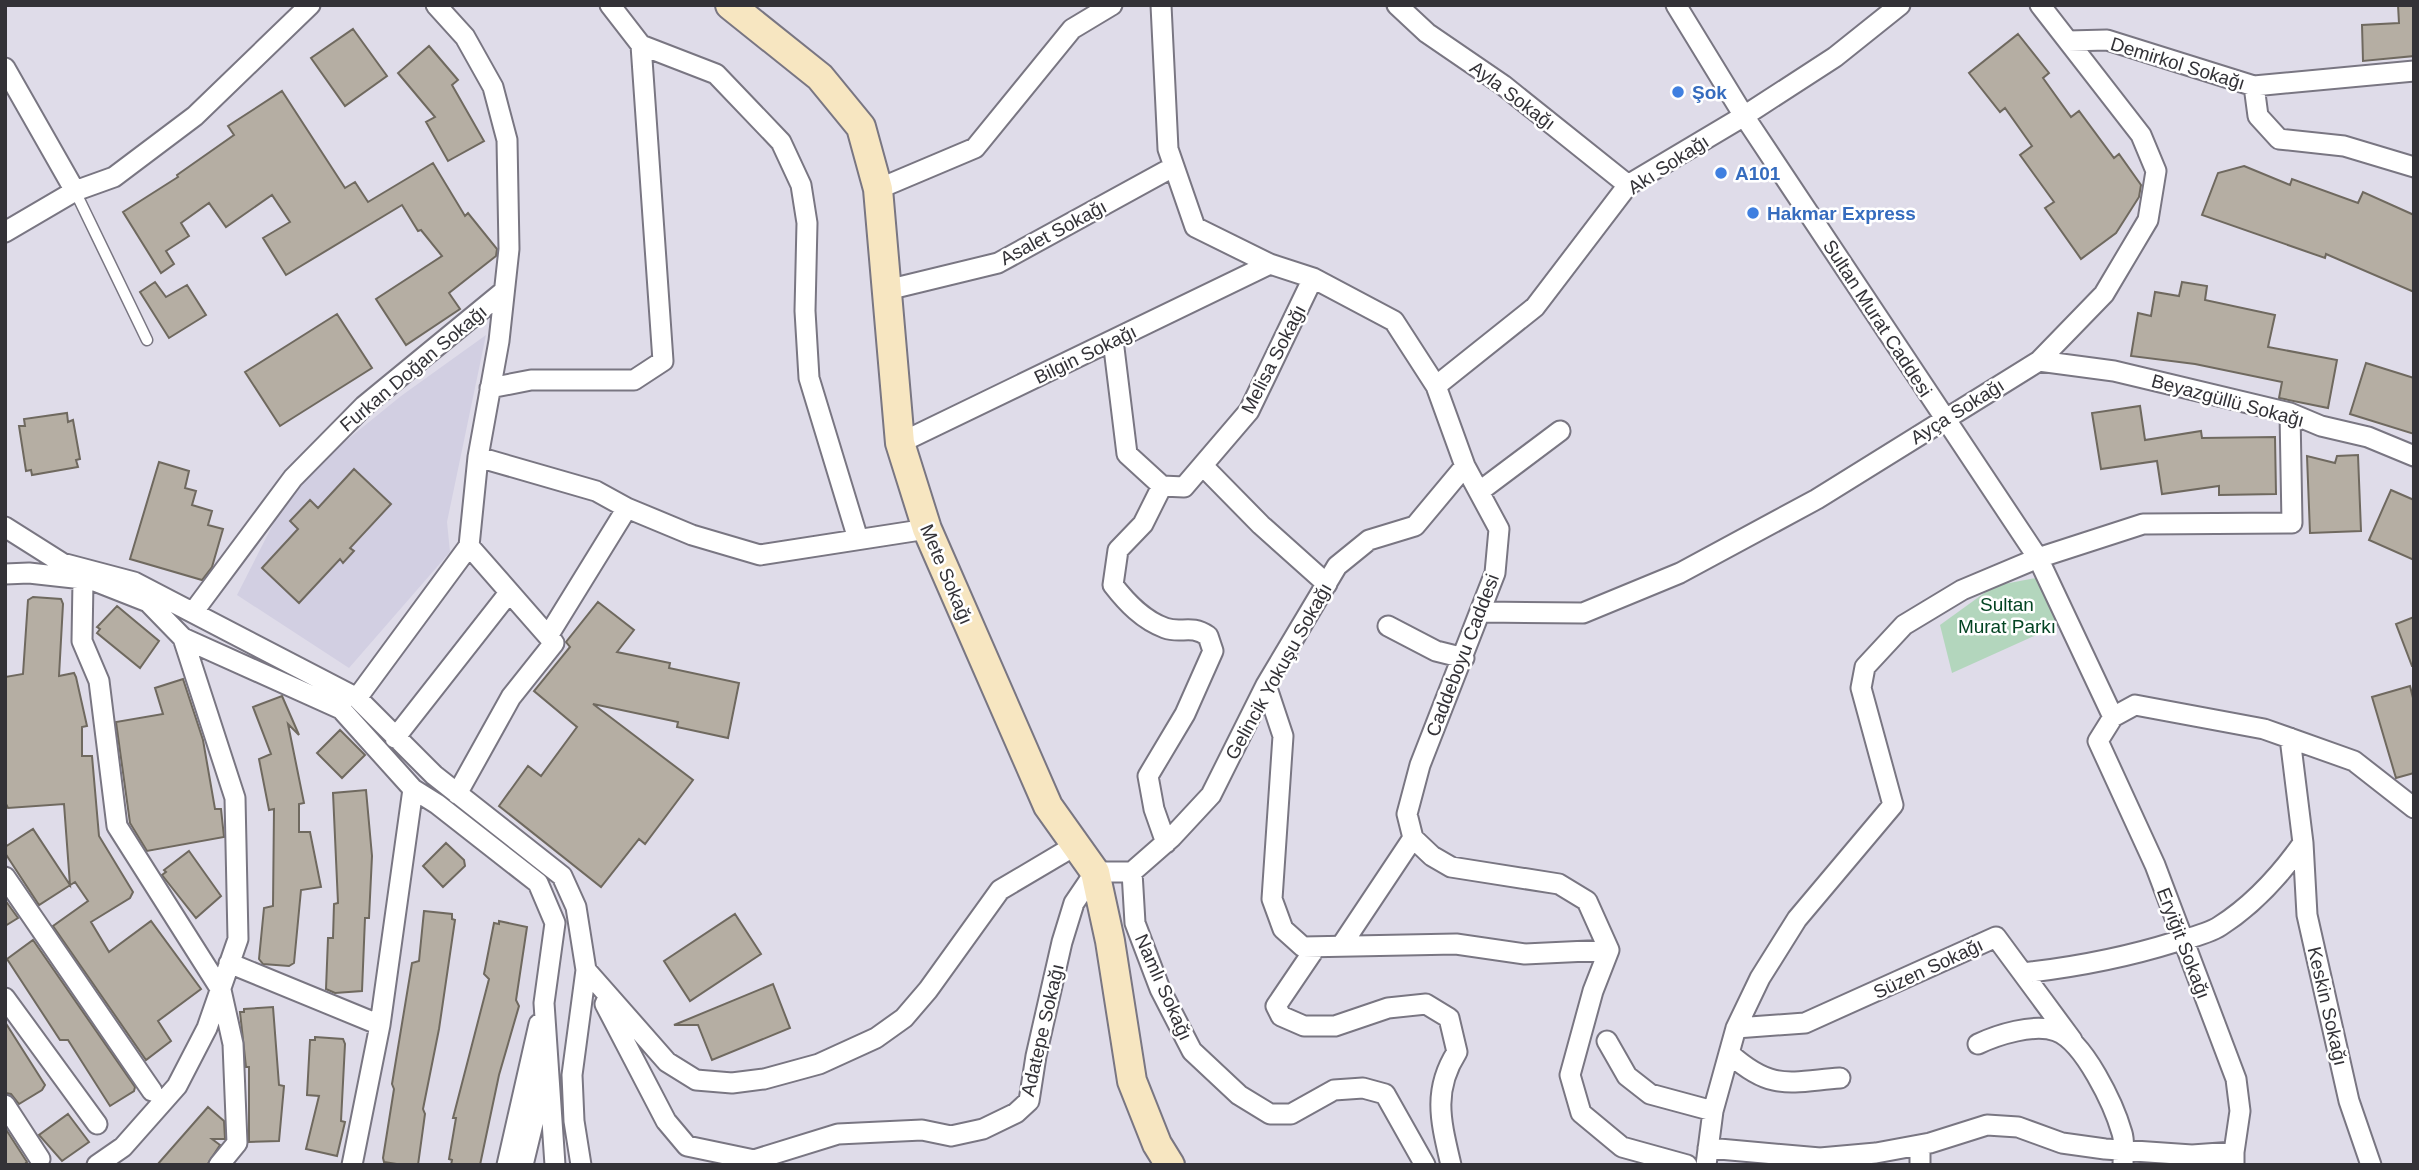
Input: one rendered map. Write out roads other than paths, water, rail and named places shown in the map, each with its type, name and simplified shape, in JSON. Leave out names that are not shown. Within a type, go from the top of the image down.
[{"type":"main road","name":"Mete Sokağı","points":[[730,5],[820,77],[860,127],[878,189],[900,443],[927,529],[1048,806],[1096,872],[1132,1081],[1157,1144],[1170,1165]]},
{"type":"street","points":[[5,232],[75,191],[114,177],[195,116],[310,5]]},
{"type":"street","points":[[357,698],[469,546],[478,457],[505,291],[509,249],[507,139],[494,88],[465,37],[436,5]]},
{"type":"street","points":[[610,5],[641,45],[716,74],[781,142],[802,185],[807,223],[805,310],[809,378],[858,539]]},
{"type":"street","points":[[878,189],[975,148],[1072,29],[1112,5]]},
{"type":"street","name":"Caddeboyu Caddesi","points":[[1161,5],[1168,149],[1195,227],[1270,264],[1313,278],[1394,321],[1436,386],[1465,466],[1499,529],[1496,573],[1420,765],[1407,814],[1412,838]]},
{"type":"street","name":"Ayla Sokağı","points":[[1398,5],[1427,33],[1503,85],[1628,185]]},
{"type":"street","name":"Sultan Murat Caddesi","points":[[1676,5],[1744,116],[2038,558]]},
{"type":"street","name":"Akı Sokağı","points":[[1436,386],[1535,307],[1628,185],[1744,116],[1835,57],[1900,5]]},
{"type":"street","name":"Ayça Sokağı","points":[[1481,612],[1583,613],[1680,573],[1818,499],[2039,361],[2104,294],[2148,220],[2156,171],[2141,135],[2040,5]]},
{"type":"street","name":"Demirkol Sokağı","points":[[2068,41],[2107,40],[2254,86],[2414,71]]},
{"type":"street","points":[[490,388],[531,380],[634,380],[663,361],[641,45]]},
{"type":"street","points":[[5,68],[75,191]]},
{"type":"street","points":[[2254,86],[2258,116],[2279,139],[2344,146],[2414,167]]},
{"type":"street","name":"Asalet Sokağı","points":[[887,290],[998,263],[1173,167]]},
{"type":"street","name":"Bilgin Sokağı","points":[[900,443],[1270,264]]},
{"type":"street","name":"Melisa Sokağı","points":[[1162,486],[1184,487],[1204,467],[1249,411],[1313,278]]},
{"type":"street","name":"Furkan Doğan Sokağı","points":[[194,611],[293,478],[364,406],[505,291]]},
{"type":"street","points":[[1113,340],[1127,454],[1162,486],[1143,524],[1118,550],[1113,585],[1130,607],[1167,629],[1196,628],[1208,636],[1213,652],[1185,714],[1148,776],[1154,809],[1166,843]]},
{"type":"street","name":"Beyazgüllü Sokağı","points":[[2039,361],[2114,371],[2290,413],[2321,426],[2368,437],[2414,456]]},
{"type":"street","points":[[2234,1158],[2192,1154],[2123,1156],[2062,1143],[2018,1127],[1987,1125],[1920,1145],[1876,1153],[1820,1158],[1707,1156],[1713,1111],[1731,1055],[1736,1028],[1760,978],[1797,919],[1893,804],[1861,688],[1865,667],[1904,625],[1962,590],[2038,558],[2143,524],[2292,523],[2290,413]]},
{"type":"street","points":[[1480,491],[1560,431]]},
{"type":"street","points":[[478,457],[596,491],[627,508],[692,536],[760,555],[927,529]]},
{"type":"street","name":"Gelincik Yokuşu Sokağı","points":[[1132,872],[1166,843],[1211,795],[1266,685],[1337,566],[1369,540],[1415,526],[1465,466]]},
{"type":"street","points":[[1204,467],[1261,525],[1327,584]]},
{"type":"street","points":[[457,794],[511,696],[551,640],[627,508]]},
{"type":"street","points":[[5,527],[62,562],[134,582],[194,611],[357,698],[395,738],[457,794],[562,876],[576,907],[586,970],[572,1075],[574,1121],[581,1165]]},
{"type":"street","points":[[469,546],[508,594],[551,640]]},
{"type":"street","points":[[2038,558],[2113,717],[2135,705],[2264,729],[2354,761],[2414,808]]},
{"type":"street","points":[[5,574],[29,573],[83,580],[148,602],[183,638],[341,709],[413,789],[437,804],[538,883],[555,923],[544,1003],[537,1107],[523,1165]]},
{"type":"street","points":[[83,580],[82,641],[99,681],[117,826],[220,990],[233,1044],[237,1143],[219,1165]]},
{"type":"street","points":[[395,738],[508,594]]},
{"type":"street","points":[[1388,626],[1436,651],[1464,658]]},
{"type":"street","points":[[96,1165],[123,1147],[177,1086],[207,1028],[238,939],[235,798],[183,638]]},
{"type":"street","points":[[1266,685],[1283,736],[1282,795],[1272,867],[1272,899],[1283,929],[1303,947],[1456,944],[1525,954],[1609,950]]},
{"type":"street","name":"Eryiğit Sokağı","points":[[2113,717],[2098,741],[2155,865],[2236,1079],[2240,1111],[2234,1158]]},
{"type":"street","name":"Keskin Sokağı","points":[[2290,738],[2303,843],[2307,915],[2349,1101],[2371,1165]]},
{"type":"street","points":[[352,1165],[380,1025],[413,789]]},
{"type":"street","points":[[1341,946],[1412,838],[1432,856],[1451,867],[1559,884],[1587,901],[1609,950],[1593,991],[1570,1074],[1581,1113],[1622,1147],[1687,1165]]},
{"type":"street","points":[[2023,973],[2099,964],[2218,927],[2250,902],[2287,866],[2303,843]]},
{"type":"street","points":[[586,970],[667,1062],[683,1074],[696,1080],[732,1083],[764,1079],[819,1064],[876,1038],[904,1018],[961,948],[1000,890],[1076,845]]},
{"type":"street","points":[[1096,872],[1132,872]]},
{"type":"street","name":"Adatepe Sokağı","points":[[586,970],[666,1121],[687,1146],[754,1160],[838,1134],[922,1129],[951,1136],[984,1129],[1016,1113],[1030,1101],[1036,1056],[1062,942],[1074,903],[1096,872]]},
{"type":"street","name":"Namlı Sokağı","points":[[1132,872],[1135,923],[1160,989],[1192,1051],[1239,1095],[1270,1114],[1291,1114],[1334,1090],[1363,1088],[1385,1094],[1425,1165]]},
{"type":"street","points":[[5,877],[152,1091]]},
{"type":"street","name":"Süzen Sokağı","points":[[1736,1028],[1805,1023],[1996,937],[2095,1072],[2123,1134],[2123,1156]]},
{"type":"street","points":[[1316,947],[1276,1006],[1281,1016],[1304,1026],[1335,1026],[1388,1008],[1426,1004],[1449,1018],[1457,1052],[1446,1070],[1438,1112],[1451,1165]]},
{"type":"street","points":[[229,964],[380,1025]]},
{"type":"street","points":[[5,998],[97,1124]]},
{"type":"street","points":[[507,1165],[544,1003]]},
{"type":"street","points":[[544,1003],[555,1165]]},
{"type":"street","points":[[1978,1044],[2002,1033],[2043,1030],[2054,1030],[2072,1041]]},
{"type":"street","points":[[1607,1041],[1627,1076],[1650,1094],[1713,1111]]},
{"type":"street","points":[[1731,1055],[1753,1074],[1775,1083],[1840,1077]]},
{"type":"street","points":[[5,1105],[40,1158]]},
{"type":"street","points":[[1920,1145],[1920,1165]]},
{"type":"lane","points":[[75,191],[147,340]]},
{"type":"place","name":"Şok","points":[[1678,92]]},
{"type":"place","name":"A101","points":[[1721,173]]},
{"type":"place","name":"Hakmar Express","points":[[1753,213]]},
{"type":"park label","name":"Sultan Murat Parkı","points":[[2007,615]]}]
